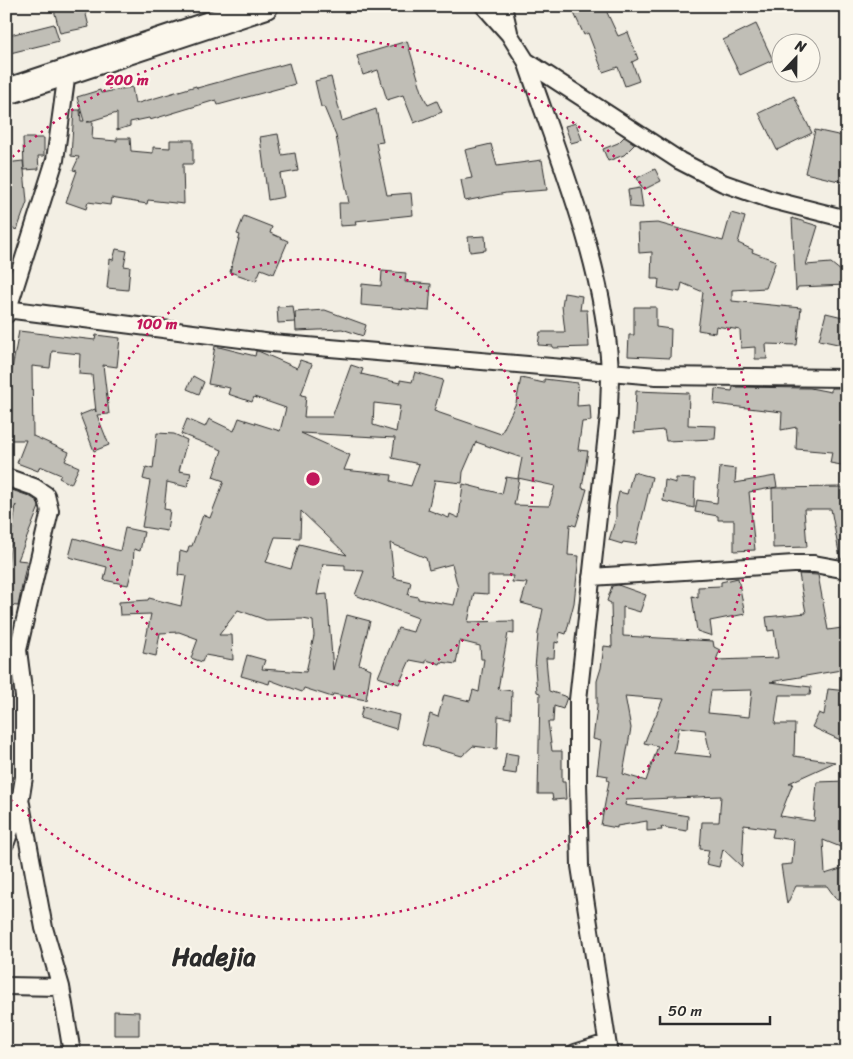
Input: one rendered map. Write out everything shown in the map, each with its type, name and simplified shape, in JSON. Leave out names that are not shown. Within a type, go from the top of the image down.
[{"type":"main road","points":[[6,92],[265,6]]},
{"type":"street","points":[[484,6],[509,34],[526,61],[590,252],[601,305],[610,372],[608,415],[578,700],[580,866],[608,1048],[574,1053]]},
{"type":"street","points":[[503,6],[509,34]]},
{"type":"street","points":[[526,61],[680,161],[723,183],[772,200],[847,219]]},
{"type":"street","points":[[67,72],[55,160],[7,311],[272,343],[656,376],[847,378]]},
{"type":"street","points":[[6,477],[34,487],[46,495],[50,511],[18,650],[24,697],[24,777],[20,802],[6,842]]},
{"type":"street","points":[[591,577],[801,564],[814,564],[847,570]]},
{"type":"street","points":[[20,802],[44,928],[61,987],[72,1053]]},
{"type":"street","points":[[6,986],[61,987]]},
{"type":"building","points":[[53,6],[84,6],[89,27],[60,33]]},
{"type":"building","points":[[589,6],[604,6],[618,36],[628,32],[638,59],[632,62],[639,81],[625,86],[618,67],[603,72],[588,33],[584,35],[574,13]]},
{"type":"building","points":[[54,24],[59,41],[6,54],[6,36]]},
{"type":"building","points":[[756,24],[770,54],[770,61],[740,75],[723,40]]},
{"type":"building","points":[[407,41],[423,95],[428,105],[437,101],[442,112],[414,123],[403,95],[387,100],[378,70],[363,75],[357,56]]},
{"type":"building","points":[[289,63],[295,84],[218,105],[216,100],[150,120],[149,118],[130,122],[130,126],[117,130],[117,113],[87,122],[93,122],[92,139],[117,141],[117,138],[130,138],[131,151],[153,153],[153,147],[170,148],[170,140],[193,140],[193,164],[183,164],[184,204],[148,200],[147,204],[111,198],[110,205],[88,202],[86,209],[66,202],[77,171],[73,170],[79,157],[71,156],[74,110],[80,110],[81,121],[84,121],[77,97],[100,90],[101,93],[132,87],[135,104],[196,86],[197,88]]},
{"type":"building","points":[[331,77],[342,121],[376,109],[383,142],[376,143],[387,195],[411,193],[413,215],[355,221],[356,225],[340,226],[339,203],[349,203],[336,136],[324,107],[321,107],[315,81]]},
{"type":"building","points":[[794,96],[812,133],[777,150],[759,113]]},
{"type":"building","points":[[576,123],[582,140],[571,143],[565,126]]},
{"type":"building","points":[[815,130],[847,137],[847,183],[805,173]]},
{"type":"building","points":[[278,134],[282,155],[295,153],[298,171],[280,174],[284,197],[268,200],[260,137]]},
{"type":"building","points":[[624,137],[635,144],[624,155],[608,161],[603,149],[618,143]]},
{"type":"building","points":[[23,138],[44,138],[44,156],[38,156],[39,169],[24,170]]},
{"type":"building","points":[[491,144],[497,166],[542,160],[547,190],[506,193],[465,201],[461,180],[472,178],[465,150]]},
{"type":"building","points":[[23,161],[27,202],[17,230],[6,226],[6,163]]},
{"type":"building","points":[[655,169],[661,181],[643,190],[637,178]]},
{"type":"building","points":[[640,188],[643,208],[630,207],[628,190]]},
{"type":"building","points":[[731,213],[745,217],[738,243],[753,250],[752,252],[776,261],[766,288],[732,290],[732,301],[801,308],[797,345],[766,344],[767,359],[755,359],[755,347],[741,348],[740,330],[716,326],[715,333],[698,330],[703,292],[682,283],[680,292],[658,288],[659,279],[651,279],[652,252],[639,253],[638,224],[658,223],[723,241]]},
{"type":"building","points":[[244,216],[272,227],[270,233],[288,241],[274,274],[261,269],[256,281],[230,272],[240,235],[237,234]]},
{"type":"building","points":[[792,218],[818,226],[806,265],[831,263],[847,276],[847,285],[798,287],[796,291]]},
{"type":"building","points":[[485,236],[486,250],[470,252],[468,237]]},
{"type":"building","points":[[116,249],[127,251],[124,266],[130,267],[128,290],[107,288],[110,259],[113,260]]},
{"type":"building","points":[[382,271],[406,273],[405,282],[431,284],[429,311],[361,305],[362,284],[381,286]]},
{"type":"building","points":[[564,293],[582,296],[580,310],[587,310],[589,347],[553,348],[553,346],[538,345],[540,332],[565,332],[562,306]]},
{"type":"building","points":[[293,306],[295,322],[278,323],[277,307]]},
{"type":"building","points":[[634,307],[656,307],[656,327],[671,329],[670,358],[628,356],[629,335],[634,335]]},
{"type":"building","points":[[325,310],[366,325],[363,336],[342,329],[296,331],[295,312]]},
{"type":"building","points":[[826,313],[847,318],[847,346],[819,340]]},
{"type":"building","points":[[19,331],[95,340],[96,335],[120,338],[117,367],[103,365],[109,414],[97,415],[109,445],[94,451],[80,415],[95,409],[96,412],[92,375],[79,374],[80,354],[52,351],[50,368],[32,366],[33,436],[69,452],[65,461],[79,467],[71,484],[59,478],[61,475],[40,466],[38,471],[17,463],[26,440],[10,440],[10,434],[6,434],[6,379],[10,380]]},
{"type":"building","points":[[215,346],[255,356],[256,351],[258,351],[297,368],[300,360],[312,364],[301,395],[306,396],[304,417],[332,417],[351,365],[363,369],[361,374],[400,383],[400,380],[412,382],[415,372],[443,380],[434,411],[501,434],[516,403],[521,378],[544,383],[544,379],[578,383],[577,406],[590,405],[591,421],[582,422],[578,450],[588,451],[582,488],[587,489],[576,526],[570,524],[568,555],[579,556],[574,603],[566,634],[560,632],[558,643],[555,642],[554,658],[546,658],[549,691],[567,697],[563,709],[554,706],[553,722],[548,722],[552,751],[562,751],[562,782],[565,782],[566,799],[553,800],[552,794],[538,794],[540,693],[537,692],[535,668],[538,633],[543,609],[521,603],[527,583],[512,582],[513,576],[488,576],[488,594],[474,593],[468,622],[514,621],[514,634],[508,633],[498,689],[512,691],[511,718],[498,716],[497,749],[473,746],[462,756],[422,745],[430,714],[438,717],[444,695],[470,701],[473,690],[479,692],[484,659],[481,659],[480,646],[460,641],[456,664],[441,662],[440,664],[426,660],[426,663],[410,660],[399,684],[378,677],[398,628],[413,632],[418,618],[355,595],[364,571],[345,570],[345,565],[323,564],[317,595],[327,594],[333,670],[347,615],[370,621],[359,664],[371,669],[366,700],[333,694],[332,697],[304,688],[302,692],[270,680],[269,684],[241,676],[247,655],[265,660],[262,669],[306,672],[314,636],[313,621],[303,619],[266,620],[238,610],[219,635],[232,635],[233,660],[205,655],[202,662],[191,658],[198,639],[179,632],[160,633],[156,656],[143,653],[151,614],[120,615],[119,602],[148,600],[149,598],[181,606],[186,576],[178,575],[180,551],[187,553],[189,546],[192,546],[203,515],[210,518],[224,481],[213,477],[222,450],[181,434],[187,419],[205,427],[209,419],[234,431],[239,418],[280,431],[286,408],[254,397],[252,402],[228,394],[230,388],[208,384]],"holes":[[[374,403],[400,406],[396,432],[373,425]],[[301,433],[395,438],[392,458],[419,464],[411,486],[391,481],[392,475],[344,470],[350,455]],[[476,442],[522,458],[518,478],[555,486],[549,506],[514,505],[519,479],[506,477],[502,494],[463,484],[459,518],[450,514],[449,518],[428,510],[435,480],[462,483],[463,472]],[[301,511],[347,555],[299,544],[291,569],[266,562],[275,537],[300,538]],[[390,543],[426,558],[429,570],[452,564],[458,588],[454,605],[418,599],[418,597],[408,595],[411,582],[394,578]]]},
{"type":"building","points":[[193,376],[204,382],[199,394],[187,389]]},
{"type":"building","points":[[733,387],[810,388],[831,392],[831,388],[847,388],[845,427],[847,466],[830,463],[832,452],[796,449],[797,427],[781,430],[782,412],[714,404],[715,389],[732,391]]},
{"type":"building","points":[[636,391],[689,393],[688,425],[716,426],[715,439],[666,441],[664,430],[634,433]]},
{"type":"building","points":[[157,433],[174,434],[187,440],[179,471],[191,473],[187,487],[167,482],[164,509],[170,510],[167,531],[142,527],[150,481],[143,479],[146,467],[153,469]]},
{"type":"building","points":[[720,467],[736,469],[735,483],[775,476],[777,487],[749,492],[755,550],[734,551],[734,520],[718,520],[718,516],[695,512],[697,500],[717,503]]},
{"type":"building","points":[[633,472],[652,477],[636,544],[623,542],[622,544],[609,540],[616,518],[619,492],[627,494]]},
{"type":"building","points":[[676,478],[695,479],[694,508],[663,501],[665,480],[676,483]]},
{"type":"building","points":[[842,487],[843,510],[847,509],[847,560],[840,558],[831,509],[804,509],[807,547],[773,548],[772,488]]},
{"type":"building","points":[[6,488],[29,496],[37,501],[39,507],[18,560],[27,561],[18,606],[6,605],[6,579],[16,505],[6,525]]},
{"type":"building","points":[[125,528],[144,532],[140,551],[134,549],[133,566],[128,585],[104,580],[107,567],[69,557],[74,538],[120,551]]},
{"type":"building","points":[[799,574],[818,575],[828,630],[842,628],[847,669],[770,682],[811,687],[810,695],[779,695],[775,724],[795,724],[794,756],[835,762],[789,783],[793,783],[780,816],[814,821],[817,782],[846,781],[847,837],[843,848],[823,840],[825,874],[847,867],[847,900],[837,900],[827,886],[796,886],[787,904],[781,865],[792,864],[794,840],[772,837],[774,829],[744,825],[742,867],[723,849],[719,867],[706,864],[709,850],[700,849],[702,822],[719,822],[721,796],[626,800],[625,805],[688,816],[687,831],[661,827],[662,830],[647,831],[647,821],[617,826],[617,828],[601,825],[609,781],[607,780],[608,776],[597,774],[601,741],[593,739],[597,707],[597,681],[604,646],[612,647],[611,603],[607,601],[612,586],[618,585],[646,595],[640,612],[623,607],[623,636],[713,641],[714,647],[720,650],[716,660],[778,658],[774,630],[768,631],[766,617],[806,613]],"holes":[[[752,690],[749,717],[708,713],[711,691]],[[625,696],[663,699],[644,743],[658,746],[646,781],[623,774],[631,728]],[[679,727],[705,730],[711,757],[674,753]]]},
{"type":"building","points":[[738,578],[745,614],[710,621],[712,636],[697,631],[692,596],[698,598],[698,587],[721,586],[721,582]]},
{"type":"building","points":[[828,689],[847,691],[847,743],[812,727],[819,713],[824,715]]},
{"type":"building","points":[[363,706],[399,715],[396,729],[360,718]]},
{"type":"building","points":[[506,753],[518,755],[516,774],[503,772]]},
{"type":"building","points":[[114,1011],[139,1012],[139,1035],[114,1035]]},
{"type":"district","name":"Hadejia","points":[[214,956]]}]
